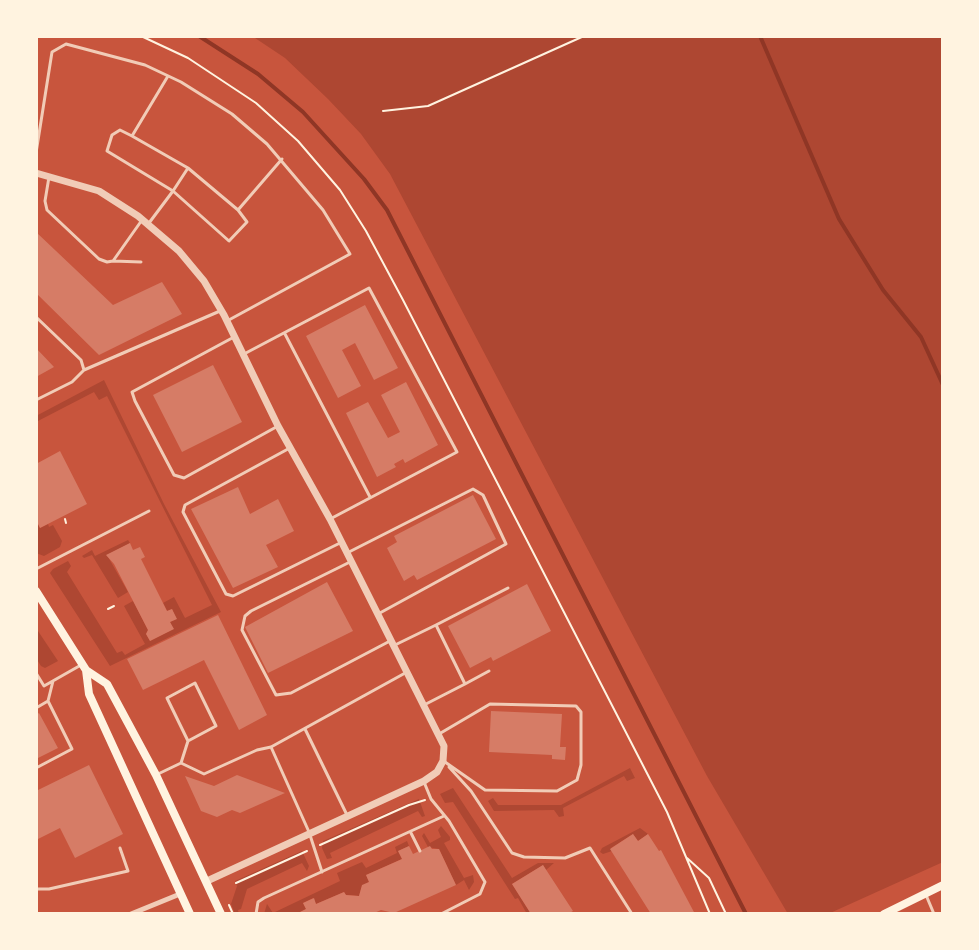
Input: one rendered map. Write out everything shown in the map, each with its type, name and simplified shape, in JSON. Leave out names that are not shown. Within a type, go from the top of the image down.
[{"type":"main road","points":[[36,591],[84,667],[107,684],[156,775],[221,914]]},
{"type":"main road","points":[[84,667],[89,694],[190,914]]},
{"type":"main road","points":[[884,914],[943,885]]},
{"type":"street","points":[[36,173],[99,191],[145,222],[179,251],[204,281],[222,310],[278,426],[330,519],[345,554],[378,614],[444,746],[443,761],[437,772],[424,781],[309,832],[207,881]]},
{"type":"street","points":[[131,914],[180,894]]},
{"type":"lane","points":[[36,153],[51,52],[66,44],[145,65],[232,114],[282,159],[323,210],[350,254],[227,321]]},
{"type":"lane","points":[[132,136],[168,76]]},
{"type":"lane","points":[[120,130],[132,136],[188,168],[238,210],[247,222],[229,241],[173,191],[107,151],[112,135],[120,130]]},
{"type":"lane","points":[[238,210],[282,159]]},
{"type":"lane","points":[[113,261],[173,191],[188,168]]},
{"type":"lane","points":[[49,175],[45,201],[47,210],[99,259],[107,262],[141,262]]},
{"type":"lane","points":[[244,354],[369,288],[457,452],[330,519]]},
{"type":"lane","points":[[36,400],[72,382],[84,370],[222,310]]},
{"type":"lane","points":[[36,317],[81,360],[84,370]]},
{"type":"lane","points":[[285,334],[370,497]]},
{"type":"lane","points":[[235,336],[132,392],[135,401],[174,475],[184,478],[278,426]]},
{"type":"lane","points":[[290,448],[185,505],[183,512],[226,594],[232,596],[340,543]]},
{"type":"lane","points":[[345,554],[473,489],[483,495],[506,544],[378,614]]},
{"type":"lane","points":[[36,569],[149,511]]},
{"type":"lane","points":[[350,562],[250,611],[245,616],[242,630],[276,695],[291,693],[508,588]]},
{"type":"lane","points":[[435,624],[465,684]]},
{"type":"lane","points":[[36,673],[44,686],[84,667]]},
{"type":"lane","points":[[424,705],[489,671]]},
{"type":"lane","points":[[181,763],[204,774],[256,750],[271,747],[407,672]]},
{"type":"lane","points":[[36,768],[72,749],[48,701],[53,681]]},
{"type":"lane","points":[[156,775],[181,763],[188,741],[167,698],[195,683],[216,726],[188,741]]},
{"type":"lane","points":[[36,708],[48,701]]},
{"type":"lane","points":[[439,735],[490,704],[576,706],[581,712],[581,765],[577,780],[556,791],[485,790],[443,761]]},
{"type":"lane","points":[[304,729],[347,815]]},
{"type":"lane","points":[[271,747],[309,832],[322,872]]},
{"type":"lane","points":[[443,761],[471,792],[512,853],[524,857],[565,858],[590,848],[632,914]]},
{"type":"lane","points":[[424,781],[431,799],[485,882],[480,894],[441,914]]},
{"type":"lane","points":[[256,914],[258,902],[264,898],[444,816]]},
{"type":"lane","points":[[411,833],[420,850]]},
{"type":"lane","points":[[36,889],[57,887],[128,871],[120,848]]},
{"type":"lane","points":[[926,893],[934,914]]},
{"type":"path","points":[[141,36],[188,58],[256,103],[298,141],[339,190],[366,231],[667,812],[710,914]]},
{"type":"path","points":[[383,111],[428,106],[584,36]]},
{"type":"path","points":[[108,609],[114,606]]},
{"type":"path","points":[[236,883],[409,805],[431,799]]},
{"type":"path","points":[[687,858],[709,878],[726,914]]},
{"type":"path","points":[[229,905],[233,914]]},
{"type":"shaded area","points":[[252,36],[943,36],[943,862],[828,914],[788,914],[707,776],[390,174],[361,134],[328,99],[285,58]]},
{"type":"shaded area","points":[[104,380],[164,504],[221,612],[110,666],[50,573],[53,569],[68,561],[71,566],[67,572],[117,653],[122,651],[125,655],[145,644],[124,606],[133,601],[148,630],[146,634],[150,641],[173,629],[170,622],[176,619],[172,609],[167,611],[163,603],[174,597],[185,618],[212,605],[107,396],[99,400],[94,392],[36,422],[36,416]]},
{"type":"shaded area","points":[[36,520],[40,528],[48,524],[49,527],[53,525],[62,541],[60,547],[44,556],[36,553]]},
{"type":"shaded area","points":[[128,540],[130,543],[107,555],[128,592],[118,598],[92,555],[84,558],[82,556],[92,550],[95,556]]},
{"type":"shaded area","points":[[36,628],[58,661],[45,668],[36,658]]},
{"type":"shaded area","points":[[630,768],[635,778],[627,781],[624,776],[563,808],[564,816],[559,817],[554,810],[494,811],[488,801],[493,798],[498,805],[561,805]]},
{"type":"shaded area","points":[[453,788],[512,878],[538,863],[554,863],[546,870],[543,865],[512,884],[531,914],[527,914],[518,898],[515,899],[453,802],[445,803],[440,794]]},
{"type":"shaded area","points":[[419,799],[425,816],[422,817],[418,811],[330,853],[332,858],[327,859],[322,848],[323,841]]},
{"type":"shaded area","points":[[441,826],[450,837],[450,840],[444,843],[464,878],[473,875],[474,882],[469,890],[464,880],[456,885],[439,849],[428,847],[422,836],[424,833],[430,843],[441,837],[438,830]]},
{"type":"shaded area","points":[[640,828],[648,834],[638,841],[633,834],[611,848],[612,851],[603,854],[600,852],[602,848]]},
{"type":"shaded area","points":[[407,841],[409,846],[398,851],[402,859],[366,875],[369,882],[362,886],[359,896],[346,895],[344,892],[316,904],[313,898],[303,903],[306,909],[296,914],[264,914],[267,904],[273,913],[340,881],[337,873],[362,862],[366,868],[397,853],[395,847]]},
{"type":"shaded area","points":[[302,851],[309,866],[307,871],[302,863],[247,889],[241,909],[238,910],[239,914],[235,914],[231,904],[237,886],[235,881]]},
{"type":"building","points":[[36,232],[113,305],[162,282],[182,314],[99,355],[36,293]]},
{"type":"building","points":[[365,305],[398,368],[374,380],[355,343],[342,350],[361,386],[338,398],[306,336]]},
{"type":"building","points":[[36,348],[54,367],[36,377]]},
{"type":"building","points":[[213,365],[242,422],[182,452],[153,395]]},
{"type":"building","points":[[406,382],[438,445],[405,463],[403,459],[394,464],[396,467],[377,477],[346,413],[368,402],[388,438],[400,432],[381,395]]},
{"type":"building","points":[[60,451],[87,504],[40,528],[36,520],[36,464]]},
{"type":"building","points":[[238,487],[250,514],[278,499],[294,531],[266,545],[278,567],[233,588],[191,509]]},
{"type":"building","points":[[473,495],[496,539],[417,580],[414,575],[404,581],[387,548],[397,542],[394,536]]},
{"type":"building","points":[[130,543],[133,550],[140,547],[145,557],[141,559],[167,611],[172,609],[177,619],[170,622],[174,629],[150,641],[146,634],[148,630],[114,564],[106,555]]},
{"type":"building","points":[[327,582],[353,631],[268,673],[245,627]]},
{"type":"building","points":[[527,584],[551,631],[493,661],[491,657],[470,668],[448,626]]},
{"type":"building","points":[[218,615],[267,715],[239,730],[204,660],[143,690],[127,659]]},
{"type":"building","points":[[491,711],[562,714],[560,747],[566,747],[565,760],[552,759],[552,755],[489,752]]},
{"type":"building","points":[[39,713],[58,748],[36,759],[36,715]]},
{"type":"building","points":[[89,765],[123,834],[75,858],[60,828],[36,840],[36,791]]},
{"type":"building","points":[[237,775],[285,793],[240,813],[232,810],[217,817],[201,811],[185,776],[214,786]]},
{"type":"building","points":[[633,834],[638,841],[648,834],[659,851],[661,850],[695,914],[651,914],[610,849]]},
{"type":"building","points":[[409,846],[413,854],[430,846],[432,849],[439,849],[456,885],[394,913],[381,910],[372,914],[296,914],[306,909],[303,903],[314,898],[316,904],[344,892],[346,895],[359,896],[362,885],[369,882],[366,875],[402,859],[398,851]]},
{"type":"building","points":[[543,865],[573,911],[568,914],[531,914],[512,884]]},
{"type":"waterway","points":[[199,36],[258,74],[303,112],[364,179],[387,210],[746,914]]},
{"type":"waterway","points":[[760,36],[839,219],[883,290],[921,337],[943,385]]}]
